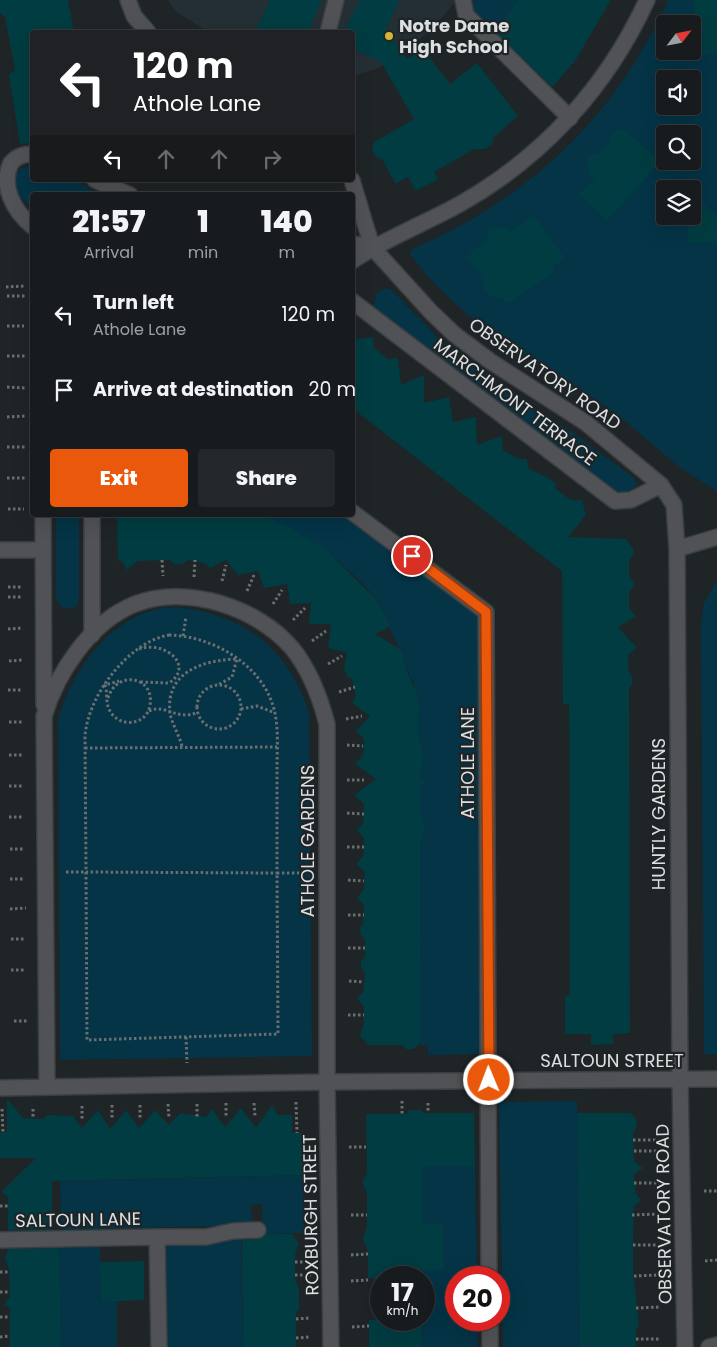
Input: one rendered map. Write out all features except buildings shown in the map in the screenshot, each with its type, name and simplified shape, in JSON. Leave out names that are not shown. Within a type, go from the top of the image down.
[{"type":"street","points":[[128,0],[134,16],[146,30]]},
{"type":"street","points":[[328,30],[336,0]]},
{"type":"street","points":[[463,0],[463,9],[466,15],[570,118]]},
{"type":"street","points":[[355,260],[372,247],[445,212],[489,186],[538,149],[583,104],[611,65],[647,0]]},
{"type":"street","points":[[30,155],[14,160],[3,174],[2,184],[8,201],[30,224]]},
{"type":"street","points":[[101,182],[123,192]]},
{"type":"street","name":"OBSERVATORY ROAD","points":[[353,182],[372,247],[454,334],[518,381],[586,422],[661,485],[674,504],[677,549]]},
{"type":"street","points":[[355,244],[372,247]]},
{"type":"street","name":"MARCHMONT TERRACE","points":[[355,303],[615,501],[631,500],[661,485]]},
{"type":"street","name":"ATHOLE LANE","points":[[355,514],[486,612],[489,1080]]},
{"type":"street","name":"ATHOLE GARDENS","points":[[43,517],[46,1088]]},
{"type":"street","points":[[92,517],[92,634]]},
{"type":"street","points":[[677,549],[717,537]]},
{"type":"street","name":"HUNTLY GARDENS","points":[[677,549],[680,1079]]},
{"type":"street","points":[[0,550],[43,550]]},
{"type":"street","name":"ATHOLE GARDENS","points":[[44,716],[57,684],[70,662],[92,634],[118,613],[135,604],[157,598],[182,598],[209,602],[246,614],[278,635],[292,648],[311,678],[326,724],[328,1082]]},
{"type":"street","name":"SALTOUN STREET","points":[[328,1082],[717,1078]]},
{"type":"street","name":"OBSERVATORY ROAD","points":[[680,1079],[685,1347]]},
{"type":"street","points":[[489,1080],[487,1096],[489,1266]]},
{"type":"street","points":[[0,1088],[328,1082]]},
{"type":"street","name":"ROXBURGH STREET","points":[[328,1082],[332,1347]]},
{"type":"street","name":"SALTOUN LANE","points":[[0,1240],[206,1237],[233,1231],[258,1230]]},
{"type":"street","name":"SALTOUN LANE","points":[[157,1237],[159,1347]]},
{"type":"street","points":[[490,1331],[490,1347]]},
{"type":"street","points":[[709,1347],[717,1345]]},
{"type":"path","points":[[6,287],[24,286]]},
{"type":"path","points":[[7,296],[24,296]]},
{"type":"path","points":[[7,326],[24,326]]},
{"type":"path","points":[[7,356],[24,356]]},
{"type":"path","points":[[7,387],[24,388]]},
{"type":"path","points":[[7,417],[24,416]]},
{"type":"path","points":[[8,448],[25,447]]},
{"type":"path","points":[[7,478],[25,478]]},
{"type":"path","points":[[8,508],[25,509]]},
{"type":"path","points":[[162,560],[162,576]]},
{"type":"path","points":[[194,576],[195,560]]},
{"type":"path","points":[[222,581],[226,565]]},
{"type":"path","points":[[247,591],[254,575]]},
{"type":"path","points":[[8,587],[26,587]]},
{"type":"path","points":[[272,604],[282,590]]},
{"type":"path","points":[[8,597],[26,597]]},
{"type":"path","points":[[293,620],[305,608]]},
{"type":"path","points":[[183,636],[187,609]]},
{"type":"path","points":[[8,629],[26,628]]},
{"type":"path","points":[[312,641],[326,631]]},
{"type":"path","points":[[169,635],[183,636],[215,646],[237,659],[262,683],[275,714],[277,746],[278,1034],[86,1040],[85,748],[87,718],[105,685],[134,651],[152,639],[169,635]]},
{"type":"path","points":[[134,651],[150,647],[165,649],[176,660],[177,683]]},
{"type":"path","points":[[328,664],[342,656]]},
{"type":"path","points":[[182,746],[170,713],[170,700],[177,683],[187,672],[201,663],[237,659]]},
{"type":"path","points":[[218,685],[232,689],[237,694],[241,709],[236,721],[231,726],[217,729],[204,723],[198,712],[200,696],[204,691],[232,677],[237,659]]},
{"type":"path","points":[[8,660],[26,660]]},
{"type":"path","points":[[169,683],[177,672]]},
{"type":"path","points":[[105,685],[133,679],[140,682],[169,683],[173,685],[177,683]]},
{"type":"path","points":[[108,698],[114,686],[119,682]]},
{"type":"path","points":[[105,685],[110,712],[120,721],[134,722],[141,720],[149,710],[150,693],[140,682]]},
{"type":"path","points":[[339,692],[355,687]]},
{"type":"path","points":[[8,690],[26,690]]},
{"type":"path","points":[[241,709],[248,706],[257,706],[275,714]]},
{"type":"path","points":[[149,710],[158,708],[170,713],[189,716],[198,712]]},
{"type":"path","points":[[346,719],[362,716]]},
{"type":"path","points":[[9,722],[27,722]]},
{"type":"path","points":[[346,745],[364,746]]},
{"type":"path","points":[[85,748],[277,746]]},
{"type":"path","points":[[9,755],[27,755]]},
{"type":"path","points":[[346,780],[364,780]]},
{"type":"path","points":[[9,786],[27,786]]},
{"type":"path","points":[[346,813],[364,814]]},
{"type":"path","points":[[9,817],[27,817]]},
{"type":"path","points":[[346,847],[364,847]]},
{"type":"path","points":[[10,849],[28,848]]},
{"type":"path","points":[[59,872],[311,873]]},
{"type":"path","points":[[10,880],[28,879]]},
{"type":"path","points":[[347,880],[364,881]]},
{"type":"path","points":[[10,909],[29,908]]},
{"type":"path","points":[[347,915],[364,915]]},
{"type":"path","points":[[11,939],[29,939]]},
{"type":"path","points":[[347,948],[364,948]]},
{"type":"path","points":[[11,970],[29,970]]},
{"type":"path","points":[[348,981],[364,982]]},
{"type":"path","points":[[348,1015],[364,1015]]},
{"type":"path","points":[[14,1020],[30,1021]]},
{"type":"path","points":[[186,1037],[187,1063]]},
{"type":"path","points":[[427,1097],[428,1113]]},
{"type":"path","points":[[402,1098],[402,1114]]},
{"type":"path","points":[[296,1099],[297,1133]]},
{"type":"path","points":[[226,1100],[226,1116]]},
{"type":"path","points":[[254,1100],[255,1116]]},
{"type":"path","points":[[168,1101],[169,1118]]},
{"type":"path","points":[[196,1101],[197,1117]]},
{"type":"path","points":[[82,1102],[82,1119]]},
{"type":"path","points":[[112,1102],[112,1118]]},
{"type":"path","points":[[140,1102],[140,1118]]},
{"type":"path","points":[[33,1103],[33,1119]]},
{"type":"path","points":[[2,1104],[3,1132]]},
{"type":"path","points":[[633,1140],[657,1140]]},
{"type":"path","points":[[349,1147],[366,1147]]},
{"type":"path","points":[[634,1151],[657,1151]]},
{"type":"path","points":[[634,1183],[658,1183]]},
{"type":"path","points":[[704,1191],[717,1191]]},
{"type":"path","points":[[0,1206],[8,1206]]},
{"type":"path","points":[[632,1214],[658,1214]]},
{"type":"path","points":[[350,1216],[367,1215]]},
{"type":"path","points":[[633,1245],[658,1245]]},
{"type":"path","points":[[351,1255],[368,1254]]},
{"type":"path","points":[[705,1261],[717,1260]]},
{"type":"path","points":[[295,1262],[311,1262]]},
{"type":"path","points":[[0,1272],[9,1272]]},
{"type":"path","points":[[295,1275],[311,1275]]},
{"type":"path","points":[[634,1276],[658,1275]]},
{"type":"path","points":[[352,1281],[368,1280]]},
{"type":"path","points":[[0,1292],[10,1292]]},
{"type":"path","points":[[636,1308],[659,1307]]},
{"type":"path","points":[[0,1317],[10,1317]]},
{"type":"path","points":[[296,1319],[312,1318]]},
{"type":"path","points":[[352,1327],[369,1326]]},
{"type":"path","points":[[0,1337],[10,1336]]},
{"type":"path","points":[[296,1338],[313,1337]]},
{"type":"path","points":[[636,1339],[659,1339]]},
{"type":"shaded area","name":"Notre Dame High School","points":[[168,0],[457,0],[434,27],[403,53],[376,69],[355,75],[355,30],[202,30],[175,11]]},
{"type":"shaded area","points":[[473,0],[547,0],[515,6],[493,33],[472,13]]},
{"type":"shaded area","points":[[668,0],[717,0],[717,492],[685,471],[606,407],[476,321],[430,279],[410,254],[412,249],[447,233],[512,193],[542,170],[570,144],[619,86],[656,25],[656,60],[701,60],[701,15],[661,15]]},
{"type":"shaded area","points":[[30,166],[30,182],[76,182],[97,192],[30,192],[30,206],[17,193],[13,181],[21,168]]},
{"type":"shaded area","points":[[385,288],[392,290],[446,346],[481,374],[571,431],[634,478],[637,485],[627,493],[613,490],[385,318],[374,307],[376,294]]},
{"type":"shaded area","points":[[56,517],[79,517],[79,598],[77,606],[70,609],[61,607],[56,599]]},
{"type":"shaded area","points":[[265,517],[347,517],[477,616],[479,1054],[428,1055],[427,1045],[421,1045],[420,840],[426,828],[420,818],[420,788],[424,785],[424,780],[420,777],[420,756],[423,753],[422,745],[419,741],[417,714],[420,711],[415,696],[418,694],[404,662],[403,651],[399,648],[389,627],[391,625],[376,599],[362,583],[336,559],[307,539]]},
{"type":"shaded area","points":[[717,580],[717,1054],[704,1054],[701,626],[704,603]]},
{"type":"shaded area","points":[[178,607],[202,611],[223,618],[243,627],[260,638],[276,653],[289,670],[300,689],[309,712],[312,1056],[60,1060],[58,721],[74,680],[86,661],[101,643],[117,628],[136,617],[156,609]]},
{"type":"shaded area","points":[[577,1101],[580,1347],[503,1347],[503,1331],[510,1331],[510,1266],[502,1266],[499,1102]]},
{"type":"shaded area","points":[[422,1166],[475,1166],[477,1266],[445,1266],[445,1331],[477,1331],[478,1347],[422,1347],[422,1331],[435,1331],[435,1269],[444,1269],[443,1224],[422,1223]]},
{"type":"shaded area","points":[[303,1175],[304,1233],[263,1234],[262,1204],[251,1205],[252,1225],[61,1230],[60,1179],[62,1181]]},
{"type":"shaded area","points":[[241,1235],[243,1347],[167,1347],[166,1246],[206,1245]]},
{"type":"shaded area","points":[[59,1247],[100,1247],[101,1302],[117,1301],[117,1347],[61,1347]]},
{"type":"place","name":"Notre Dame High School","points":[[389,36]]},
{"type":"route","points":[[412,556],[486,612],[489,1080]]}]
